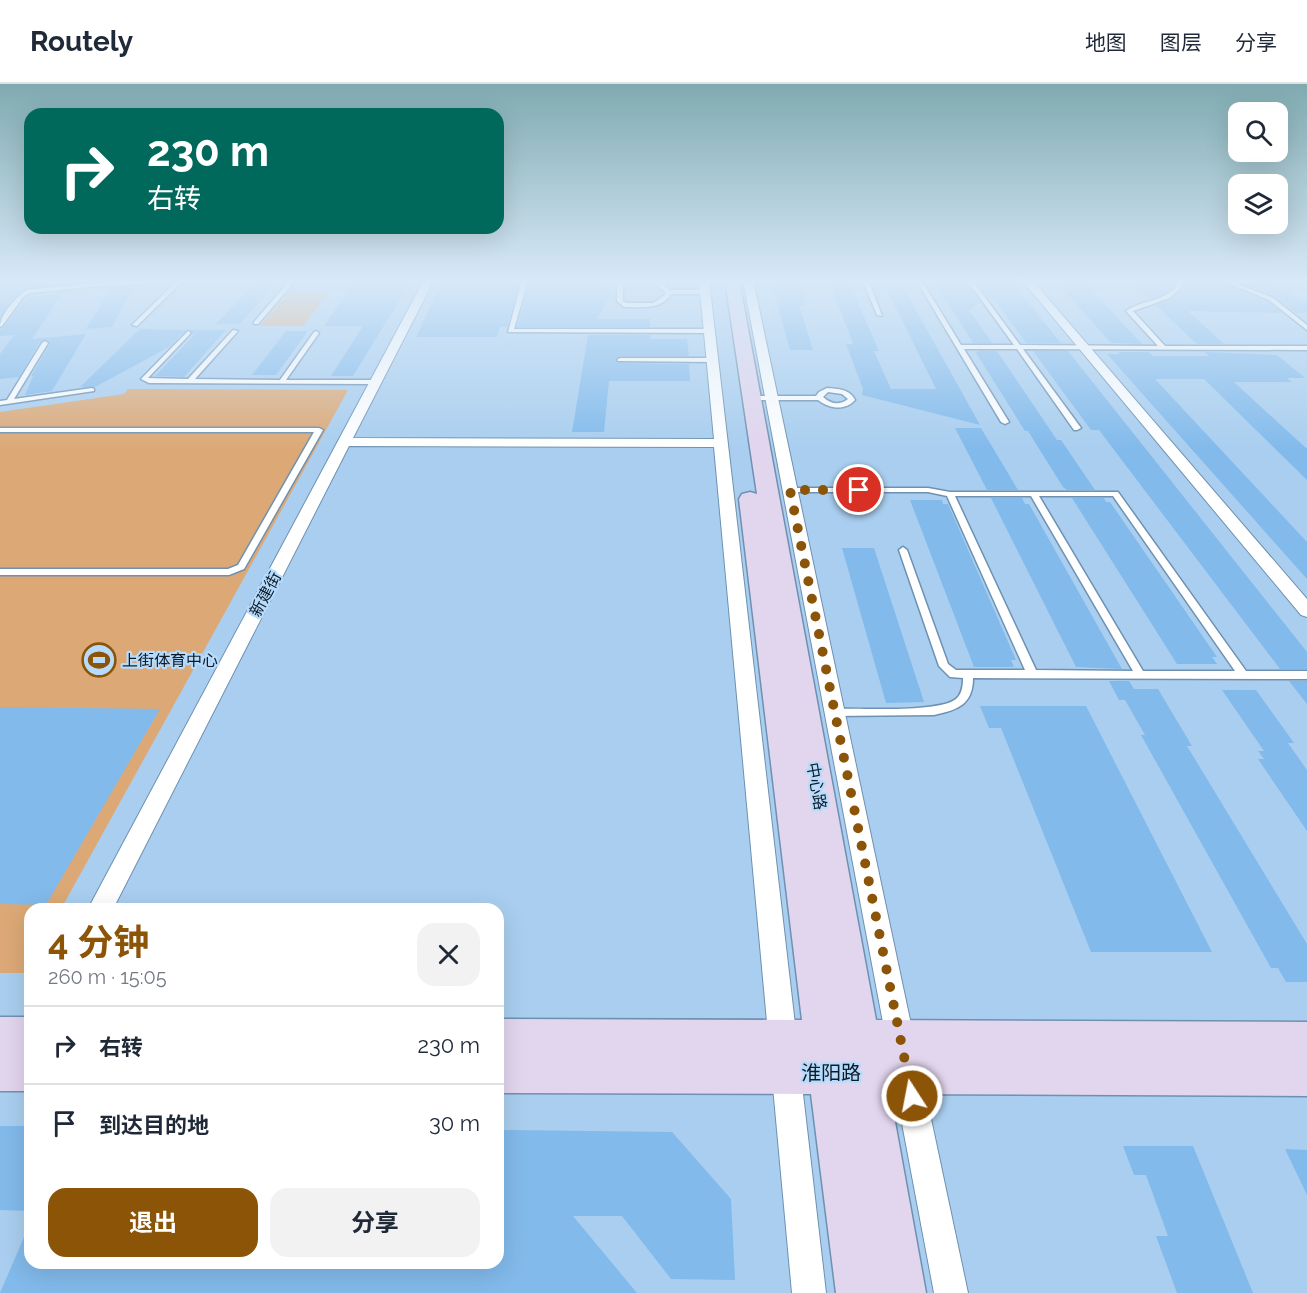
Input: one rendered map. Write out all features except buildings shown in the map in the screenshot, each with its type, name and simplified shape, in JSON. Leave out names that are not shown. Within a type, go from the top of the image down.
[{"type":"main road","name":"中心路","points":[[724,336],[845,1057],[902,1293]]},
{"type":"main road","name":"中心路","points":[[737,336],[762,398],[845,1057],[860,1293]]},
{"type":"main road","points":[[0,1037],[24,1037]]},
{"type":"main road","name":"淮阳路","points":[[504,1039],[785,1056],[845,1057],[904,1057],[1307,1042]]},
{"type":"main road","name":"淮阳路","points":[[504,1072],[785,1056]]},
{"type":"main road","name":"淮阳路","points":[[904,1057],[1307,1075]]},
{"type":"main road","points":[[0,1070],[24,1070]]},
{"type":"street","name":"新建街","points":[[103,903],[400,336]]},
{"type":"street","points":[[711,336],[809,1293]]},
{"type":"street","points":[[755,336],[762,398],[790,490],[951,1293]]},
{"type":"street","points":[[1075,336],[1307,611]]},
{"type":"street","points":[[344,442],[722,443]]},
{"type":"lane","points":[[185,336],[144,379],[376,382]]},
{"type":"lane","points":[[190,381],[230,336]]},
{"type":"lane","points":[[282,381],[314,336]]},
{"type":"lane","points":[[953,336],[1005,422]]},
{"type":"lane","points":[[1011,336],[1077,428]]},
{"type":"lane","points":[[1153,336],[1163,347]]},
{"type":"lane","points":[[9,402],[45,343]]},
{"type":"lane","points":[[959,347],[1307,348]]},
{"type":"lane","points":[[620,360],[713,360]]},
{"type":"lane","points":[[0,403],[92,390]]},
{"type":"lane","points":[[762,398],[820,398]]},
{"type":"lane","points":[[0,430],[319,430],[241,567],[229,572],[0,572]]},
{"type":"lane","points":[[790,490],[928,490],[950,494],[1115,494],[1243,675]]},
{"type":"lane","points":[[950,494],[1032,674]]},
{"type":"lane","points":[[1034,494],[1140,674]]},
{"type":"lane","points":[[903,550],[944,666],[954,674],[1307,675]]},
{"type":"lane","points":[[835,713],[934,711],[948,708],[963,699],[968,691],[968,674]]},
{"type":"shaded area","name":"上街体育中心","points":[[128,389],[348,390],[64,903],[24,903],[24,973],[0,973],[0,412],[124,394]]},
{"type":"place","name":"上街体育中心","points":[[99,660]]},
{"type":"route","points":[[859,490],[790,490],[912,1096]]}]
